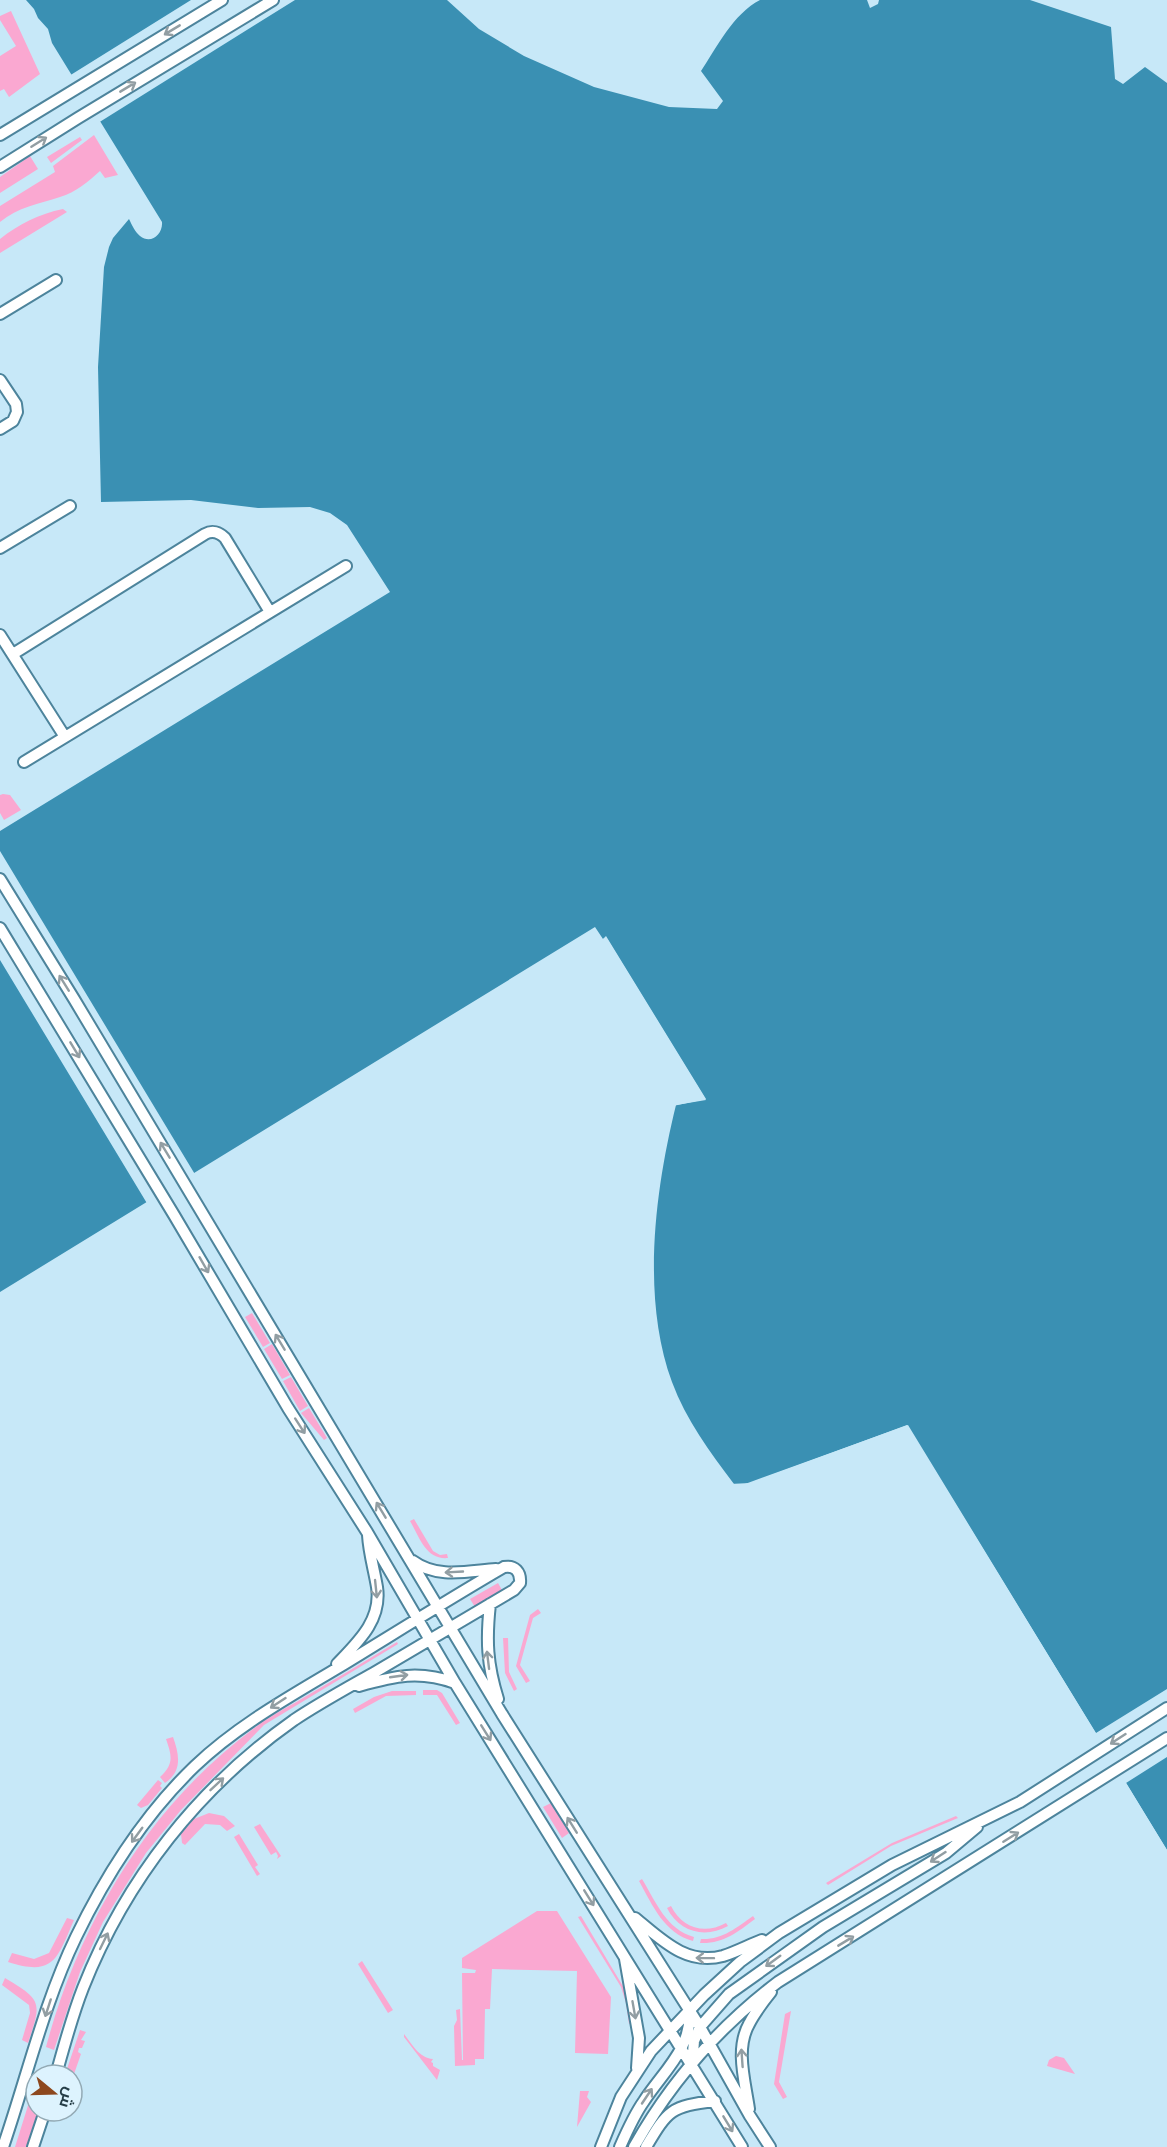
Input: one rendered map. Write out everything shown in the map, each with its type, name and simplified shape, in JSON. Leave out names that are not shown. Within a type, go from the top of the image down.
[{"type":"street","points":[[0,135],[222,0]]},
{"type":"street","points":[[0,167],[273,0]]},
{"type":"street","points":[[0,314],[56,280]]},
{"type":"street","points":[[0,380],[15,404],[17,412],[13,421],[0,429]]},
{"type":"street","points":[[0,548],[70,506]]},
{"type":"street","points":[[13,654],[205,534],[212,532],[219,533],[225,538],[270,612]]},
{"type":"street","points":[[24,762],[346,566]]},
{"type":"street","points":[[0,635],[65,737]]},
{"type":"street","points":[[0,879],[502,1714],[700,2027],[770,2147]]},
{"type":"street","points":[[0,928],[288,1408],[367,1532],[455,1683],[742,2147]]},
{"type":"street","points":[[329,1673],[364,1634],[376,1610],[377,1585],[370,1559],[367,1532]]},
{"type":"street","points":[[411,1560],[425,1568],[441,1572],[500,1569]]},
{"type":"street","points":[[3,2147],[66,1960],[97,1897],[122,1856],[155,1811],[196,1765],[225,1740],[265,1712],[500,1569],[513,1567],[520,1573],[520,1583],[514,1590],[297,1719],[252,1753],[202,1798],[170,1835],[136,1884],[107,1935],[83,1989],[60,2063]]},
{"type":"street","points":[[490,1604],[487,1633],[488,1662],[502,1714]]},
{"type":"street","points":[[344,1690],[406,1675],[431,1676],[455,1683]]},
{"type":"street","points":[[602,2147],[621,2097],[637,2071],[670,2029],[740,1962],[779,1933],[892,1865],[1020,1802],[1167,1708]]},
{"type":"street","points":[[634,2147],[662,2103],[710,2044],[742,2011],[778,1982],[1167,1738]]},
{"type":"street","points":[[692,2065],[694,2041],[700,2027],[719,2004],[749,1979],[823,1927],[946,1853],[983,1820]]},
{"type":"street","points":[[626,1910],[673,1949],[704,1959],[725,1955],[779,1933]]},
{"type":"street","points":[[623,1953],[639,2038],[637,2071]]},
{"type":"street","points":[[750,2116],[742,2045],[748,2024],[778,1982]]},
{"type":"street","points":[[620,2147],[642,2103],[682,2048],[690,2026],[689,2010]]},
{"type":"street","points":[[646,2147],[660,2124],[671,2112],[689,2104],[715,2101]]},
{"type":"street","points":[[33,2147],[41,2123]]},
{"type":"shaded area","points":[[11,11],[40,74],[9,97],[4,89],[0,91],[0,56],[16,46],[0,20],[0,16]]},
{"type":"shaded area","points":[[94,135],[118,175],[105,178],[100,171],[71,192],[21,209],[0,222],[0,206],[55,172],[53,166]]},
{"type":"shaded area","points":[[80,137],[82,140],[51,163],[47,157]]},
{"type":"shaded area","points":[[30,156],[38,169],[0,193],[0,177]]},
{"type":"shaded area","points":[[63,209],[67,212],[0,253],[0,239],[7,234],[22,224]]},
{"type":"shaded area","points":[[0,795],[10,795],[21,810],[4,820],[0,813]]},
{"type":"shaded area","points":[[252,1313],[270,1343],[263,1347],[245,1317]]},
{"type":"shaded area","points":[[272,1344],[290,1375],[282,1379],[264,1349]]},
{"type":"shaded area","points":[[291,1377],[308,1406],[300,1411],[283,1381]]},
{"type":"shaded area","points":[[309,1408],[327,1438],[324,1440],[301,1413]]},
{"type":"shaded area","points":[[414,1519],[433,1551],[440,1555],[447,1554],[448,1558],[440,1558],[424,1547],[410,1521]]},
{"type":"shaded area","points":[[498,1583],[502,1590],[475,1607],[470,1599]]},
{"type":"shaded area","points":[[538,1609],[541,1613],[533,1618],[520,1665],[530,1681],[526,1683],[516,1666],[530,1615]]},
{"type":"shaded area","points":[[503,1638],[508,1638],[509,1672],[517,1689],[514,1691],[505,1673]]},
{"type":"shaded area","points":[[397,1642],[398,1644],[264,1725],[181,1810],[146,1853],[103,1922],[80,1972],[54,2050],[46,2047],[60,2001],[99,1912],[123,1870],[181,1794],[216,1760],[259,1725]]},
{"type":"shaded area","points":[[423,1690],[437,1690],[442,1693],[460,1723],[456,1725],[437,1695],[423,1695]]},
{"type":"shaded area","points":[[392,1691],[416,1691],[416,1695],[386,1696],[355,1713],[353,1709],[374,1697]]},
{"type":"shaded area","points":[[173,1737],[178,1756],[177,1768],[165,1783],[160,1777],[170,1764],[170,1750],[166,1739]]},
{"type":"shaded area","points":[[158,1780],[162,1783],[160,1786],[162,1788],[148,1805],[141,1808],[137,1805]]},
{"type":"shaded area","points":[[551,1803],[569,1833],[562,1838],[543,1807]]},
{"type":"shaded area","points":[[209,1813],[224,1816],[235,1826],[227,1831],[220,1825],[205,1824],[185,1845],[182,1843],[181,1834],[194,1819]]},
{"type":"shaded area","points":[[956,1816],[958,1818],[891,1846],[828,1885],[826,1883],[892,1843]]},
{"type":"shaded area","points":[[260,1824],[281,1856],[277,1859],[276,1852],[271,1855],[254,1827]]},
{"type":"shaded area","points":[[239,1834],[258,1865],[255,1867],[260,1874],[257,1876],[234,1837]]},
{"type":"shaded area","points":[[642,1879],[663,1914],[676,1928],[694,1937],[693,1941],[674,1932],[660,1917],[639,1881]]},
{"type":"shaded area","points":[[671,1906],[681,1920],[694,1927],[702,1929],[718,1927],[726,1923],[728,1926],[710,1932],[693,1931],[678,1923],[667,1908]]},
{"type":"shaded area","points":[[537,1911],[557,1911],[611,1997],[608,2054],[575,2053],[577,1971],[492,1969],[490,2009],[485,2009],[484,2059],[475,2059],[475,2065],[455,2066],[454,2026],[457,2020],[456,2010],[460,2009],[463,2060],[462,1973],[475,1973],[476,1970],[462,1968],[462,1958]]},
{"type":"shaded area","points":[[581,1916],[624,1988],[632,2023],[629,2024],[621,1987],[578,1917]]},
{"type":"shaded area","points":[[753,1916],[755,1919],[730,1936],[716,1942],[700,1943],[701,1939],[716,1938]]},
{"type":"shaded area","points":[[67,1918],[74,1920],[63,1945],[52,1961],[36,1967],[8,1962],[12,1953],[34,1959],[49,1953]]},
{"type":"shaded area","points":[[362,1961],[393,2010],[388,2013],[358,1964]]},
{"type":"shaded area","points":[[5,1978],[26,1992],[36,2003],[36,2019],[28,2043],[22,2040],[30,2013],[29,2005],[2,1985]]},
{"type":"shaded area","points":[[791,2011],[779,2082],[787,2097],[783,2099],[774,2084],[785,2014]]},
{"type":"shaded area","points":[[80,2030],[86,2032],[81,2040],[85,2041],[82,2048],[79,2048],[78,2052],[81,2054],[78,2063],[69,2063]]},
{"type":"shaded area","points":[[404,2034],[420,2053],[433,2059],[431,2062],[433,2066],[440,2070],[437,2080],[404,2037]]},
{"type":"shaded area","points":[[1056,2056],[1064,2058],[1075,2074],[1047,2066],[1049,2060]]},
{"type":"shaded area","points":[[580,2091],[589,2091],[587,2097],[591,2102],[577,2127]]},
{"type":"shaded area","points":[[24,2118],[24,2123],[34,2123],[26,2147],[15,2147]]},
{"type":"water","points":[[26,0],[447,0],[479,29],[524,56],[594,87],[669,107],[717,109],[723,101],[701,71],[734,22],[750,6],[760,0],[867,0],[870,8],[878,4],[879,0],[1030,0],[1111,27],[1115,79],[1123,84],[1145,67],[1167,83],[1167,1850],[908,1425],[745,1484],[734,1484],[699,1435],[678,1396],[662,1349],[654,1280],[654,1244],[662,1172],[676,1105],[706,1100],[606,937],[603,939],[595,927],[0,1292],[0,831],[390,592],[347,525],[330,513],[310,507],[258,508],[191,500],[101,502],[98,367],[104,267],[113,238],[129,219],[138,234],[148,239],[156,237],[161,231],[162,222],[52,43],[48,29]]},
{"type":"pier","points":[[191,0],[295,0],[98,123],[69,76]]},
{"type":"pier","points":[[0,851],[196,1176],[148,1205],[0,960]]},
{"type":"pier","points":[[606,936],[706,1099],[673,1106],[675,1102],[701,1097],[604,941]]},
{"type":"pier","points":[[907,1425],[1096,1733],[1167,1689],[1167,1757],[1126,1783],[1167,1853],[906,1429],[751,1486],[734,1487],[730,1484],[750,1483]]}]
